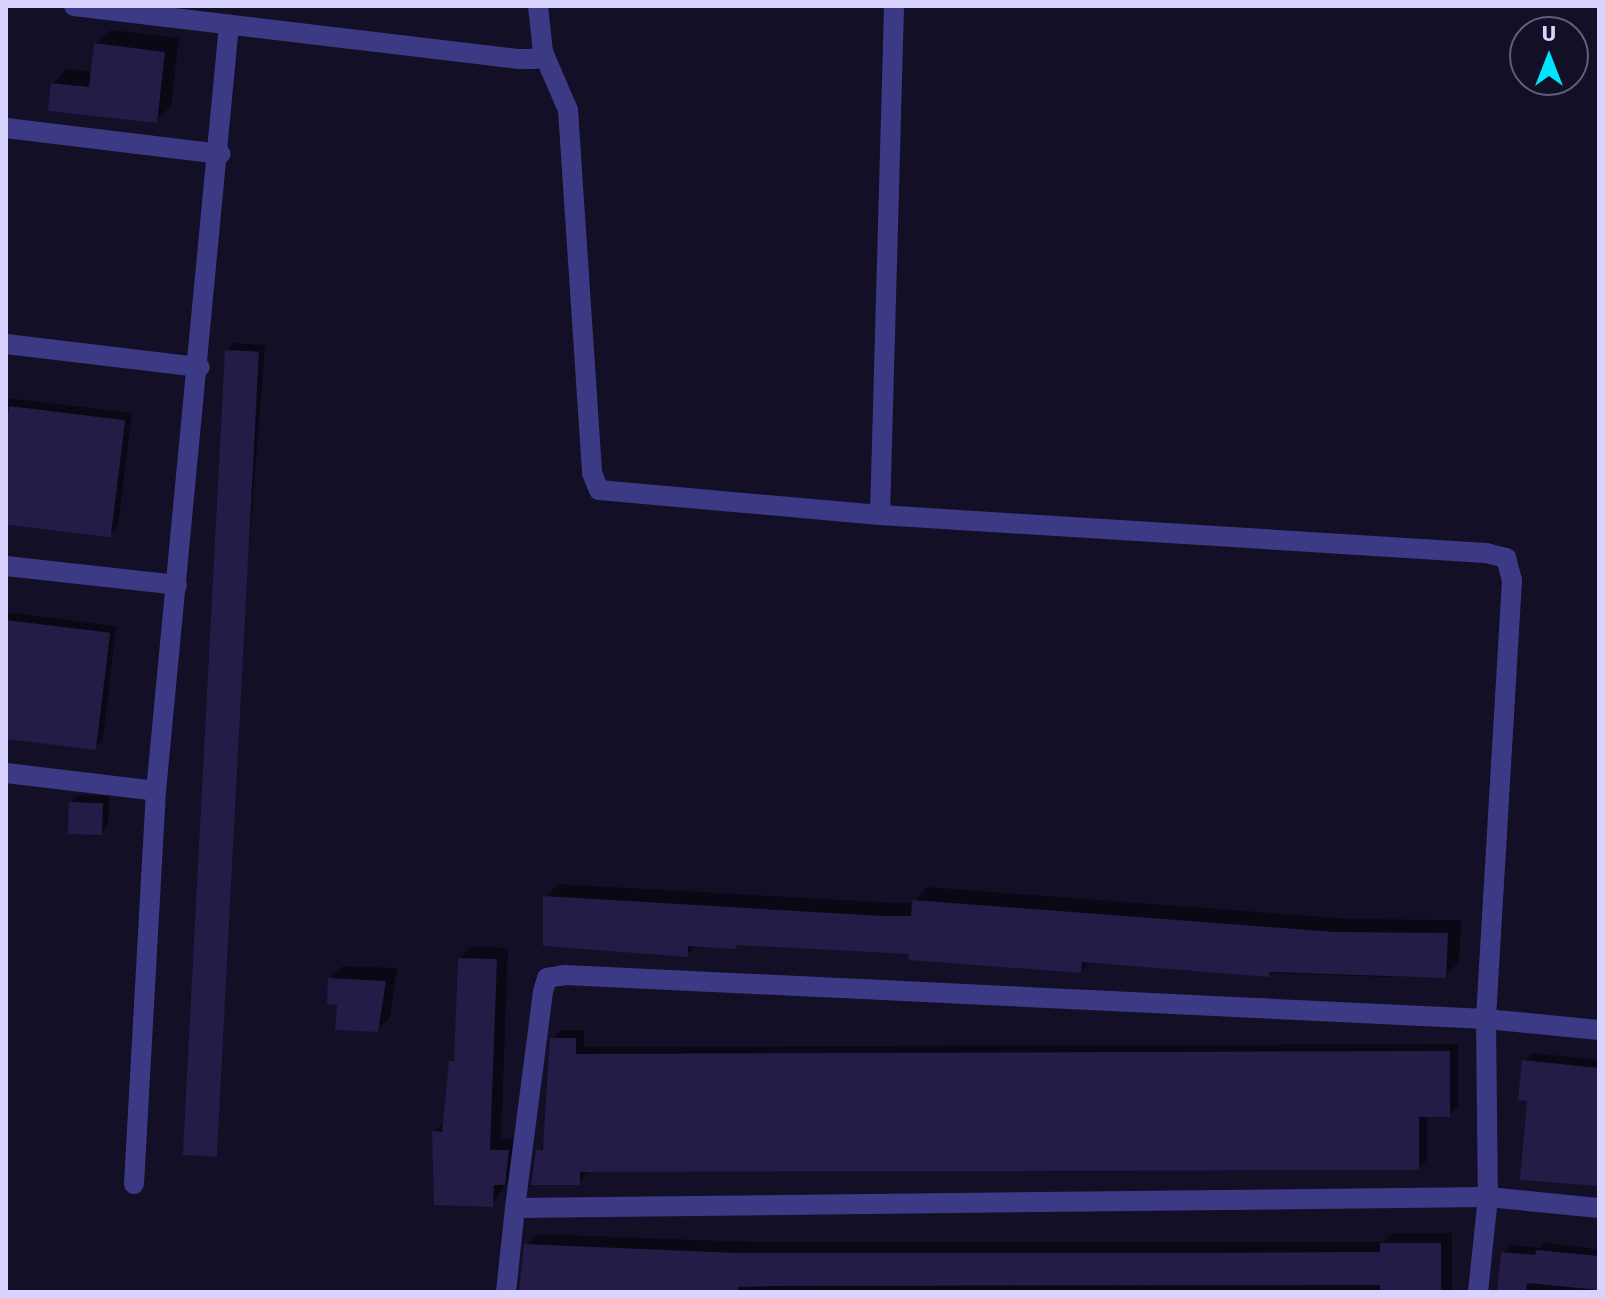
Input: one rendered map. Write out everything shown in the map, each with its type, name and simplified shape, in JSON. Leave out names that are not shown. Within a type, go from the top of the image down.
[{"type":"street","points":[[74,6],[520,59],[535,59],[543,52]]},
{"type":"street","points":[[538,6],[543,52],[568,110],[592,473],[599,490],[880,515],[1486,553],[1506,558],[1512,580],[1486,1019],[1488,1197],[1478,1292]]},
{"type":"street","points":[[880,515],[894,6]]},
{"type":"street","points":[[134,1184],[156,791],[200,367],[229,24]]},
{"type":"street","points":[[6,128],[220,154]]},
{"type":"street","points":[[6,344],[200,367]]},
{"type":"street","points":[[6,566],[177,585]]},
{"type":"street","points":[[6,773],[156,791]]},
{"type":"street","points":[[506,1292],[547,978],[1486,1019],[1599,1030]]},
{"type":"street","points":[[515,1208],[1488,1197],[1599,1208]]},
{"type":"building","points":[[94,43],[165,52],[157,123],[48,111],[51,83],[89,87]]},
{"type":"building","points":[[225,350],[259,352],[217,1157],[183,1155]]},
{"type":"building","points":[[9,406],[125,420],[111,537],[6,525]]},
{"type":"building","points":[[6,620],[110,633],[96,750],[6,739]]},
{"type":"building","points":[[69,802],[103,803],[102,835],[68,834]]},
{"type":"building","points":[[543,896],[882,916],[911,916],[912,900],[1335,932],[1448,933],[1446,978],[1269,972],[1269,977],[1082,962],[1081,973],[909,960],[909,954],[736,945],[736,949],[688,946],[688,957],[543,946]]},
{"type":"building","points":[[458,958],[497,959],[490,1150],[509,1150],[505,1185],[494,1185],[493,1207],[434,1205],[432,1131],[442,1132],[449,1061],[454,1061]]},
{"type":"building","points":[[328,978],[386,981],[378,1032],[335,1030],[337,1005],[327,1004]]},
{"type":"building","points":[[550,1038],[576,1038],[576,1054],[1450,1051],[1450,1117],[1419,1117],[1419,1170],[580,1172],[580,1185],[531,1185],[536,1150],[543,1150]]},
{"type":"building","points":[[1522,1060],[1599,1068],[1599,1186],[1520,1180],[1527,1101],[1518,1100]]},
{"type":"building","points":[[1380,1243],[1441,1243],[1441,1292],[1380,1292],[1380,1285],[773,1286],[738,1287],[738,1292],[519,1292],[524,1244],[737,1253],[1200,1253],[1380,1252]]},
{"type":"building","points":[[1536,1250],[1599,1256],[1599,1290],[1527,1283],[1526,1292],[1497,1292],[1501,1252],[1535,1255]]}]
